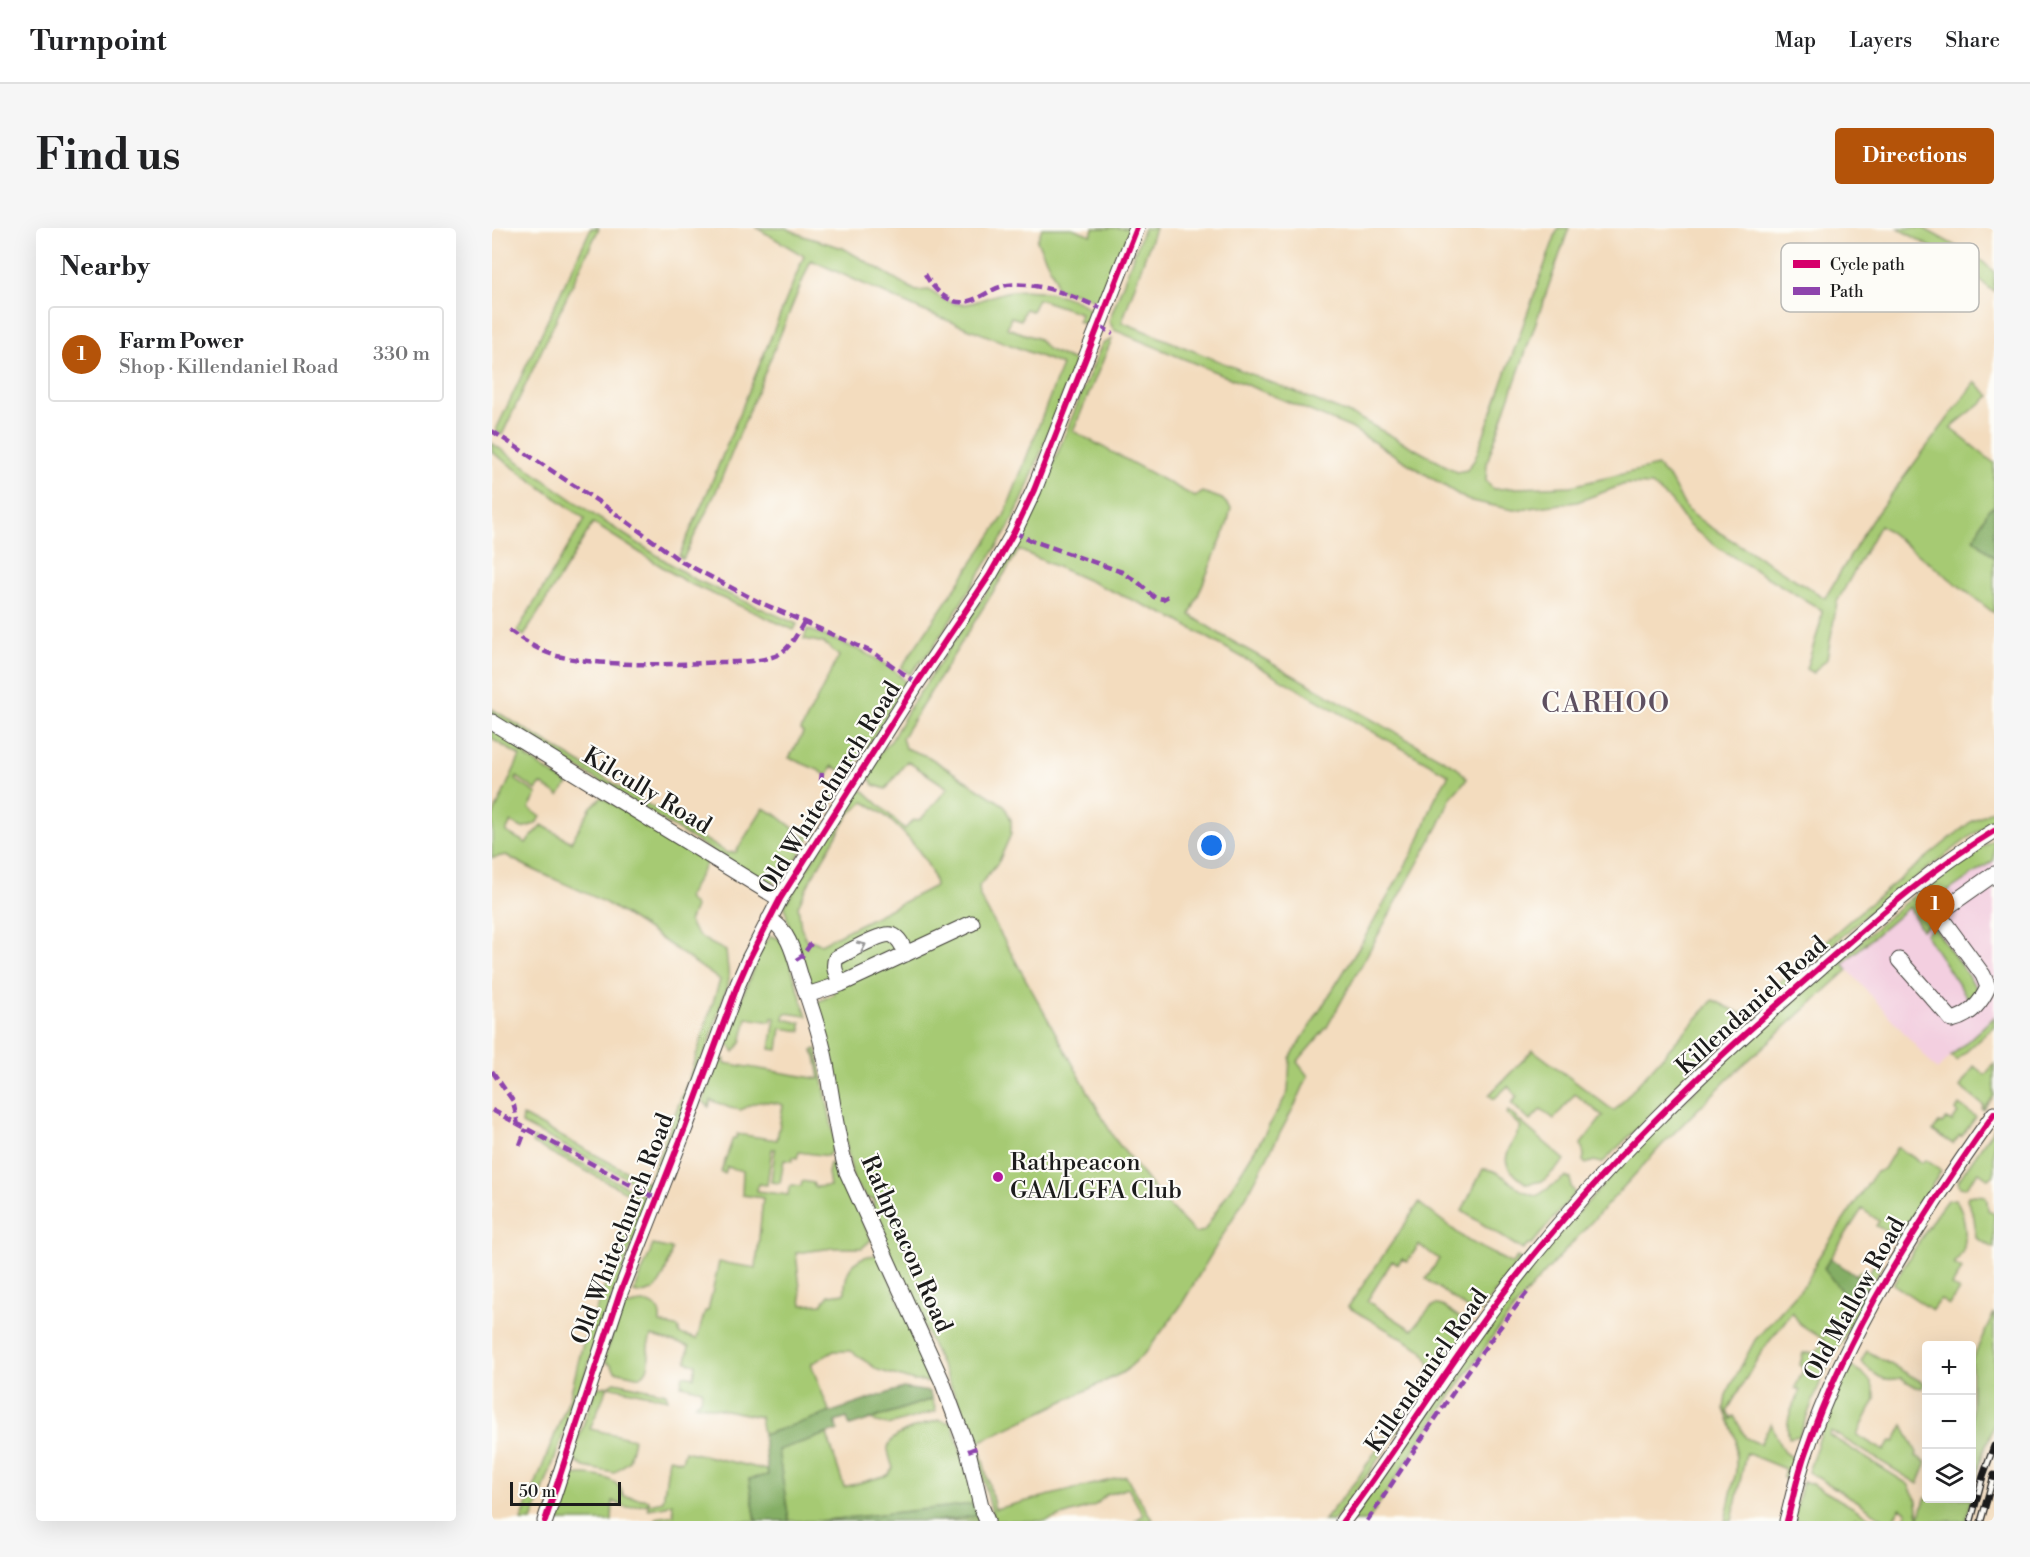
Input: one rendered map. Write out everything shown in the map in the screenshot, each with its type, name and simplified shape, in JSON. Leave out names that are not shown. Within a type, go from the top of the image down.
[{"type":"street","name":"Old Whitechurch Road","points":[[545,1521],[620,1293],[685,1128],[738,984],[780,898],[917,683],[989,576],[1014,532],[1034,490],[1137,228]]},
{"type":"street","name":"Kilcully Road","points":[[492,722],[780,898]]},
{"type":"street","name":"Killendaniel Road","points":[[1343,1521],[1399,1443],[1439,1381],[1505,1291],[1598,1179],[1682,1093],[1780,1002],[1905,894],[1994,831]]},
{"type":"street","points":[[1899,960],[1952,1020],[1972,1011],[1991,987],[1942,919],[1943,910],[1994,874]]},
{"type":"street","name":"Rathpeacon Road","points":[[770,919],[777,923],[785,935],[807,995],[823,1048],[847,1172],[942,1381],[968,1451],[981,1506],[987,1521]]},
{"type":"street","points":[[807,995],[841,984],[972,922]]},
{"type":"street","points":[[841,984],[833,964],[836,958],[883,936],[892,935],[899,939],[906,954]]},
{"type":"street","name":"Old Mallow Road","points":[[1787,1521],[1805,1452],[1845,1356],[1906,1248],[1994,1114]]},
{"type":"shaded area","points":[[1994,847],[1994,1026],[1956,1061],[1951,1056],[1937,1070],[1843,964],[1913,904]]},
{"type":"green space","points":[[591,228],[599,228],[502,435],[496,430]]},
{"type":"green space","points":[[757,228],[786,228],[806,237],[843,248],[916,291],[929,290],[953,303],[971,303],[1012,291],[1032,290],[1062,296],[1089,308],[1086,325],[1078,321],[1080,313],[1038,299],[1032,311],[1025,309],[1021,320],[1011,317],[1007,328],[1039,339],[1047,349],[1076,362],[1023,498],[1008,529],[932,649],[910,674],[901,668],[1004,516],[1062,365],[921,310],[811,260],[715,494],[683,559],[679,556],[804,256]]},
{"type":"green space","points":[[1042,228],[1072,228],[1091,235],[1093,228],[1130,228],[1105,295],[1096,300],[1056,288],[1055,278],[1037,241]]},
{"type":"green space","points":[[1144,228],[1155,228],[1122,322],[1357,417],[1457,472],[1467,470],[1475,459],[1558,228],[1569,228],[1487,462],[1486,481],[1493,489],[1571,486],[1657,466],[1670,479],[1687,510],[1707,525],[1825,598],[1872,520],[1975,382],[1990,396],[1950,428],[1994,463],[1994,506],[1988,510],[1974,539],[1994,557],[1994,613],[1880,525],[1837,602],[1827,659],[1813,673],[1806,669],[1820,625],[1822,610],[1720,549],[1688,525],[1671,501],[1652,485],[1625,484],[1577,502],[1513,510],[1467,500],[1351,428],[1114,330],[1109,321]]},
{"type":"green space","points":[[1898,228],[1923,228],[1950,243],[1924,243]]},
{"type":"green space","points":[[1979,259],[1994,272],[1994,292],[1979,280]]},
{"type":"green space","name":"Rathpeacon GAA/LGFA Club","points":[[1112,339],[1073,431],[1195,497],[1203,492],[1222,499],[1231,508],[1227,525],[1190,615],[1223,636],[1457,767],[1467,779],[1451,797],[1439,825],[1327,1027],[1297,1062],[1308,1076],[1296,1103],[1251,1188],[1180,1307],[1147,1351],[1124,1372],[977,1443],[871,1212],[875,1199],[868,1199],[854,1182],[816,1003],[834,994],[829,982],[811,982],[792,934],[785,905],[853,795],[859,790],[864,791],[905,829],[912,821],[921,819],[948,788],[907,761],[886,789],[874,785],[866,774],[891,741],[909,709],[1018,541],[1035,508],[1102,344]],"holes":[[[1019,550],[1173,618],[1449,775],[1435,798],[1418,843],[1360,946],[1290,1058],[1288,1092],[1204,1231],[1195,1233],[1158,1194],[1114,1138],[980,897],[979,886],[999,861],[1011,834],[1011,820],[1004,805],[929,757],[905,748],[902,738]],[[864,802],[885,816],[908,838],[926,862],[935,886],[821,944],[807,941],[801,928],[798,906],[812,877],[850,813]]]},
{"type":"green space","points":[[492,443],[600,519],[694,579],[797,624],[794,630],[686,582],[593,523],[524,636],[517,631],[585,519],[492,452]]},
{"type":"green space","points":[[1994,506],[1994,557],[1974,539],[1988,510]]},
{"type":"green space","points":[[807,629],[846,644],[887,665],[905,682],[904,689],[844,784],[839,782],[844,772],[832,766],[827,776],[789,758],[839,656],[824,643],[804,639]]},
{"type":"green space","points":[[492,709],[727,853],[736,852],[763,808],[775,814],[805,837],[834,793],[838,794],[788,872],[774,882],[764,883],[492,715]]},
{"type":"green space","points":[[492,728],[528,752],[526,757],[568,784],[559,796],[541,784],[536,790],[517,777],[516,780],[537,794],[529,808],[541,817],[535,824],[522,828],[511,822],[506,832],[526,843],[542,825],[571,842],[591,807],[602,797],[707,862],[687,898],[695,907],[689,922],[700,936],[726,951],[729,980],[711,1037],[654,1186],[646,1188],[522,1124],[523,1116],[648,1183],[689,1078],[720,980],[638,923],[596,898],[531,869],[506,855],[492,858],[492,818],[520,756],[492,739]]},
{"type":"green space","points":[[1994,809],[1994,821],[1867,914],[1746,1022],[1602,1163],[1594,1161],[1586,1164],[1583,1161],[1581,1144],[1603,1116],[1575,1094],[1554,1119],[1541,1109],[1530,1121],[1511,1103],[1517,1097],[1508,1086],[1494,1099],[1489,1095],[1533,1050],[1614,1111],[1713,1000],[1742,1014],[1863,909],[1969,823]]},
{"type":"green space","points":[[1994,839],[1994,860],[1923,908],[1931,923],[1922,930],[1909,907],[1843,963],[1848,970],[1730,1077],[1662,1145],[1529,1290],[1493,1336],[1417,1445],[1368,1521],[1351,1521],[1461,1360],[1541,1254],[1646,1137],[1755,1033],[1907,901]]},
{"type":"green space","points":[[1934,927],[1978,990],[1971,1003],[1925,934]]},
{"type":"green space","points":[[771,936],[780,939],[784,945],[807,1016],[785,1013],[784,1019],[801,1023],[801,1031],[781,1028],[778,1050],[770,1049],[775,1018],[772,1017],[771,1022],[747,1018],[741,1043],[734,1052],[730,1046],[723,1044],[763,945]]},
{"type":"green space","points":[[1994,1017],[1994,1026],[1956,1061],[1951,1056]]},
{"type":"green space","points":[[817,1049],[836,1148],[833,1148],[828,1156],[799,1152],[797,1158],[793,1157],[792,1161],[784,1160],[780,1183],[771,1182],[775,1149],[772,1149],[767,1185],[758,1184],[757,1191],[788,1195],[792,1185],[801,1186],[802,1181],[813,1183],[815,1187],[830,1186],[828,1173],[830,1163],[839,1168],[871,1240],[862,1248],[833,1248],[796,1253],[802,1305],[822,1304],[829,1295],[845,1293],[846,1278],[852,1266],[861,1258],[876,1255],[881,1259],[931,1379],[926,1383],[925,1381],[914,1381],[878,1370],[851,1351],[834,1351],[811,1364],[830,1413],[763,1435],[760,1417],[695,1404],[701,1399],[702,1390],[681,1385],[683,1375],[694,1377],[696,1364],[686,1362],[689,1346],[651,1336],[648,1347],[648,1365],[646,1372],[640,1377],[615,1371],[606,1362],[605,1357],[621,1309],[635,1304],[648,1303],[657,1309],[660,1323],[679,1328],[679,1334],[697,1339],[705,1311],[708,1311],[719,1262],[756,1268],[763,1198],[742,1195],[743,1171],[727,1167],[725,1174],[721,1172],[733,1138],[736,1138],[737,1134],[777,1140],[783,1105],[761,1102],[741,1110],[711,1100],[709,1107],[703,1101],[719,1059],[725,1059],[724,1063],[820,1079],[816,1056],[812,1050]]},
{"type":"green space","points":[[1994,1064],[1994,1096],[1984,1110],[1982,1109],[1984,1106],[1960,1087],[1974,1066],[1985,1075]]},
{"type":"green space","points":[[1959,1105],[1976,1117],[1953,1144],[1933,1131],[1939,1123],[1942,1124],[1946,1119],[1952,1122],[1958,1113],[1956,1110]]},
{"type":"green space","points":[[1508,1111],[1565,1160],[1543,1181],[1527,1184],[1510,1170],[1507,1164],[1508,1152],[1521,1127],[1507,1114]]},
{"type":"green space","points":[[1994,1128],[1994,1175],[1989,1179],[1979,1172],[1965,1188],[1960,1187],[1958,1181]]},
{"type":"green space","points":[[534,1138],[642,1195],[648,1201],[532,1521],[521,1521],[570,1396],[582,1347],[638,1198],[532,1143]]},
{"type":"green space","points":[[1897,1147],[1922,1163],[1925,1160],[1941,1171],[1899,1237],[1876,1226],[1879,1221],[1862,1209],[1824,1268],[1830,1275],[1868,1284],[1855,1275],[1860,1271],[1868,1274],[1876,1261],[1882,1266],[1822,1378],[1799,1436],[1789,1438],[1788,1425],[1800,1390],[1795,1388],[1804,1368],[1800,1365],[1803,1353],[1816,1353],[1824,1340],[1800,1324],[1792,1312],[1762,1351],[1727,1411],[1731,1419],[1734,1416],[1746,1438],[1760,1444],[1771,1423],[1782,1448],[1793,1458],[1786,1479],[1783,1478],[1785,1469],[1746,1453],[1732,1521],[1725,1521],[1736,1471],[1736,1439],[1724,1409],[1726,1395],[1755,1340],[1806,1283],[1820,1255],[1876,1172],[1884,1169]]},
{"type":"green space","points":[[1483,1169],[1497,1173],[1522,1191],[1537,1196],[1565,1177],[1571,1179],[1571,1187],[1575,1193],[1532,1244],[1523,1250],[1462,1211]]},
{"type":"green space","points":[[1968,1196],[1985,1196],[1988,1210],[1994,1214],[1994,1248],[1976,1238],[1974,1217],[1967,1199]]},
{"type":"green space","points":[[1955,1199],[1961,1209],[1965,1228],[1963,1249],[1954,1264],[1962,1269],[1952,1286],[1959,1290],[1949,1305],[1940,1299],[1932,1310],[1893,1284],[1935,1216],[1947,1200]]},
{"type":"green space","points":[[1419,1203],[1467,1240],[1512,1264],[1517,1257],[1521,1259],[1481,1311],[1471,1311],[1426,1279],[1439,1259],[1419,1245],[1407,1262],[1402,1259],[1398,1264],[1392,1261],[1367,1301],[1412,1330],[1431,1308],[1440,1305],[1464,1321],[1466,1332],[1351,1498],[1333,1521],[1323,1521],[1358,1478],[1431,1366],[1422,1350],[1348,1307]]},
{"type":"green space","points":[[653,1245],[672,1249],[665,1273],[657,1287],[651,1292],[634,1292]]},
{"type":"green space","points":[[1830,1258],[1868,1284],[1858,1303],[1848,1300],[1824,1269]]},
{"type":"green space","points":[[1994,1313],[1994,1425],[1982,1456],[1976,1481],[1976,1395],[1976,1351]]},
{"type":"green space","points":[[1867,1351],[1922,1382],[1922,1388],[1901,1378],[1884,1379],[1861,1362]]},
{"type":"green space","points":[[1849,1366],[1860,1371],[1871,1383],[1875,1400],[1857,1435],[1884,1451],[1891,1441],[1894,1442],[1903,1425],[1917,1453],[1916,1456],[1922,1460],[1922,1474],[1918,1484],[1831,1431],[1829,1435],[1908,1484],[1917,1501],[1919,1518],[1924,1503],[1970,1503],[1966,1521],[1902,1521],[1907,1512],[1900,1508],[1892,1521],[1886,1521],[1808,1472],[1831,1405]]},
{"type":"green space","points":[[615,1382],[666,1393],[668,1399],[608,1386]]},
{"type":"green space","points":[[608,1386],[590,1429],[634,1439],[629,1461],[614,1473],[584,1467],[576,1462],[573,1454],[596,1388]]},
{"type":"green space","points":[[903,1388],[929,1392],[932,1399],[850,1426],[847,1418],[835,1422],[838,1430],[778,1450],[789,1521],[756,1521],[749,1479],[768,1475],[763,1435]]},
{"type":"green space","points":[[932,1399],[936,1411],[889,1425],[869,1420]]},
{"type":"green space","points":[[939,1420],[952,1423],[982,1521],[936,1521],[977,1516],[973,1504],[819,1521],[789,1521],[778,1450],[827,1434],[844,1487],[888,1475],[893,1468],[888,1450],[890,1442],[902,1433]]},
{"type":"green space","points":[[685,1451],[767,1470],[768,1475],[749,1479],[756,1521],[656,1521],[656,1518],[674,1515],[672,1503],[648,1509],[648,1504],[626,1508],[613,1501],[612,1521],[554,1521],[566,1477],[591,1475],[600,1477],[615,1483],[623,1496],[649,1500],[649,1504],[663,1501],[669,1458],[682,1461]]},
{"type":"green space","points":[[981,1453],[995,1509],[1126,1476],[1153,1521],[1136,1520],[1143,1515],[1128,1488],[1106,1495],[1091,1507],[1045,1521],[994,1521],[977,1454]]},
{"type":"green space","points":[[1803,1481],[1873,1519],[1872,1521],[1861,1521],[1855,1517],[1852,1521],[1793,1521]]},
{"type":"green space","points":[[973,1504],[977,1516],[936,1521],[819,1521]]},
{"type":"railway","points":[[1971,1521],[1994,1446]]},
{"type":"railway","points":[[1981,1521],[1994,1475]]},
{"type":"marked path","points":[[925,274],[937,291],[955,301],[969,301],[999,287],[1019,284],[1053,290],[1106,310]]},
{"type":"marked path","points":[[1100,326],[1113,334]]},
{"type":"marked path","points":[[492,431],[608,508],[682,562],[757,601],[874,653],[917,683]]},
{"type":"marked path","points":[[1014,532],[1030,540],[1122,572],[1138,582],[1154,597],[1163,599],[1170,595]]},
{"type":"marked path","points":[[509,630],[544,651],[576,660],[617,664],[681,664],[748,661],[775,656],[788,646],[804,622]]},
{"type":"marked path","points":[[821,781],[822,773]]},
{"type":"marked path","points":[[796,960],[802,956],[813,941]]},
{"type":"marked path","points":[[492,1071],[513,1101],[518,1125]]},
{"type":"marked path","points":[[492,1110],[657,1199]]},
{"type":"marked path","points":[[520,1145],[526,1129]]},
{"type":"marked path","points":[[1367,1521],[1466,1374],[1530,1289]]},
{"type":"marked path","points":[[968,1451],[979,1447]]},
{"type":"cycle path","points":[[545,1521],[620,1293],[749,959],[780,899],[917,683],[989,576],[1014,532],[1034,490],[1137,228]]},
{"type":"cycle path","points":[[1343,1521],[1506,1290],[1541,1246],[1615,1162],[1693,1083],[1859,933],[1924,879],[1994,831]]},
{"type":"cycle path","points":[[1787,1521],[1803,1459],[1842,1362],[1913,1234],[1994,1114]]},
{"type":"place","name":"Farm Power","points":[[1935,935]]},
{"type":"place","name":"Rathpeacon GAA/LGFA Club","points":[[998,1177]]},
{"type":"district","name":"CARHOO","points":[[1606,704]]}]
